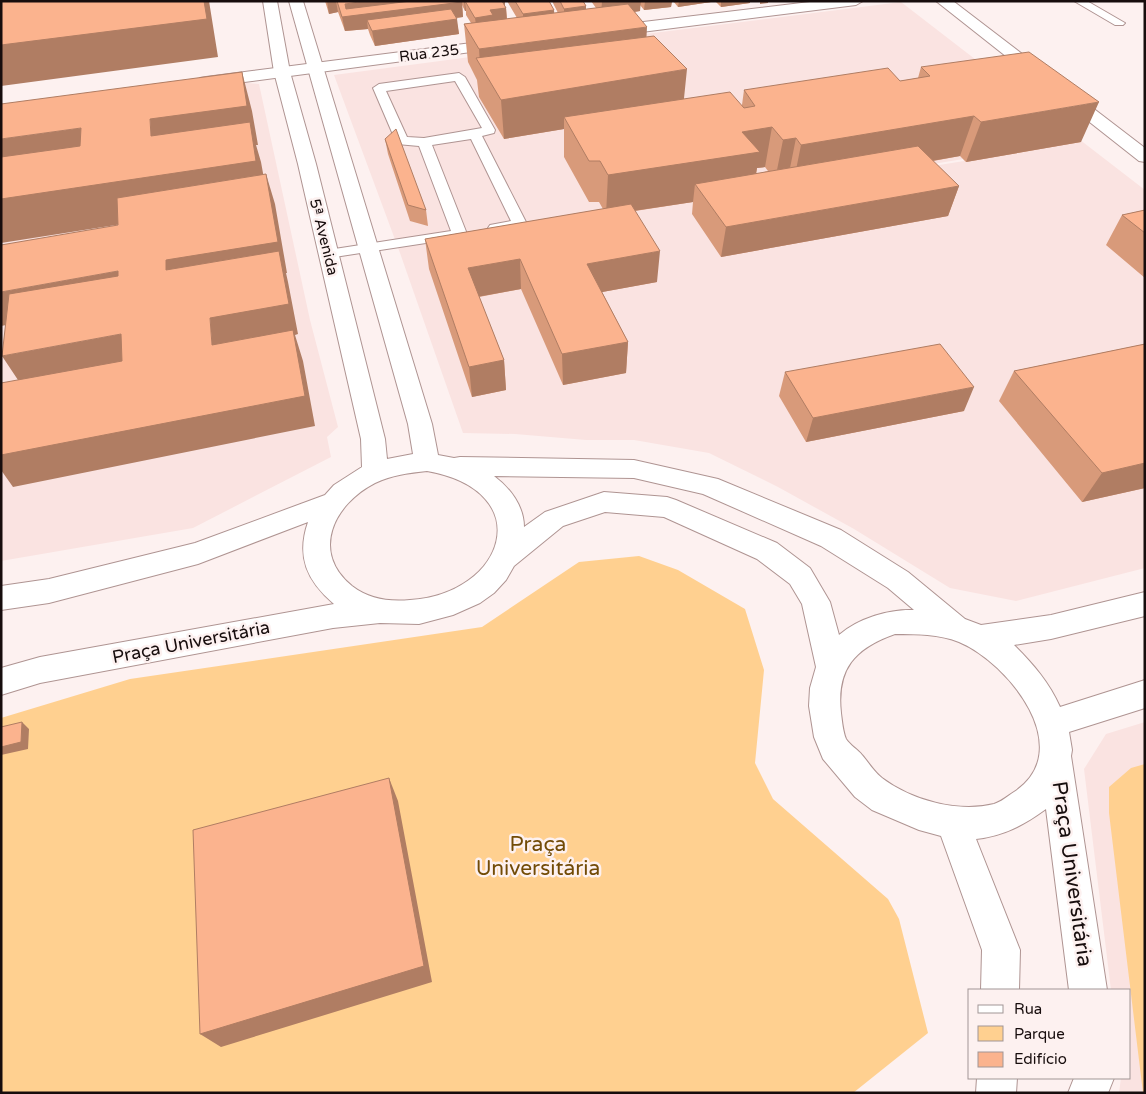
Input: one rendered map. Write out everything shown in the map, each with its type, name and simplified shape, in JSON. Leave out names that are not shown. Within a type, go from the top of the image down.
[{"type":"main road","name":"5ª Avenida","points":[[270,1],[282,72],[373,439],[374,472]]},
{"type":"main road","points":[[296,1],[420,424],[427,462]]},
{"type":"main road","points":[[599,32],[855,1]]},
{"type":"main road","points":[[943,1],[1145,157]]},
{"type":"main road","name":"Rua 235","points":[[195,84],[314,67],[520,42]]},
{"type":"main road","points":[[1,598],[49,591],[198,553],[331,503],[358,480],[374,472],[400,464],[427,462],[454,466],[634,469],[709,486],[831,538],[898,580],[968,633]]},
{"type":"main road","points":[[454,466],[478,476],[497,492],[508,512],[511,534],[504,558]]},
{"type":"main road","points":[[331,503],[319,524],[315,547],[320,569],[334,589],[355,603],[383,612],[413,613],[442,608],[469,595],[490,578],[504,558],[554,519],[604,502],[667,507],[767,551],[800,576],[816,602],[830,666]]},
{"type":"main road","points":[[1056,758],[1049,778],[1038,795],[1022,809],[994,820],[979,823],[953,823],[906,809],[870,789],[833,748],[826,716],[824,690],[830,666],[846,645],[853,640],[868,630],[895,622],[925,622],[968,633],[1051,627],[1145,604]]},
{"type":"main road","name":"Praça Universitária","points":[[1,682],[40,670],[333,616],[383,612]]},
{"type":"main road","name":"Praça Universitária","points":[[968,633],[1005,654],[1027,675],[1044,701],[1053,723],[1056,758],[1088,989]]},
{"type":"main road","points":[[1053,723],[1145,694]]},
{"type":"main road","points":[[953,823],[1001,950],[1000,989]]},
{"type":"main road","points":[[996,1093],[997,1079]]},
{"type":"main road","points":[[1088,1093],[1094,1079]]},
{"type":"lane","points":[[1079,1],[1119,22]]},
{"type":"lane","points":[[459,76],[474,94],[489,130],[475,134],[424,142],[402,141],[379,88],[459,76]]},
{"type":"lane","points":[[328,254],[520,224],[475,134]]},
{"type":"lane","points":[[424,142],[460,234]]},
{"type":"shaded area","points":[[901,2],[1145,190],[1145,568],[1016,601],[950,588],[854,529],[778,487],[709,453],[634,440],[586,440],[515,434],[463,433],[400,253],[334,75]],"holes":[[[963,159],[964,161],[779,191]]]},
{"type":"shaded area","points":[[237,82],[259,84],[310,320],[338,427],[327,437],[331,457],[193,528],[1,561],[1,113]]},
{"type":"shaded area","points":[[1145,722],[1145,1093],[1119,1093],[1121,1079],[1131,1079],[1131,989],[1111,989],[1084,769],[1106,734]]},
{"type":"green space","name":"Praça Universitária","points":[[639,556],[678,570],[745,609],[764,670],[755,763],[773,799],[888,899],[899,919],[928,1033],[853,1093],[1,1093],[1,718],[130,679],[482,627],[579,562]]},
{"type":"green space","points":[[1145,764],[1145,1093],[1143,1093],[1109,813],[1109,787],[1131,768]]},
{"type":"building","points":[[1,1],[204,1],[207,19],[1,45]]},
{"type":"building","points":[[337,1],[366,1],[345,4],[346,9],[411,1],[462,2],[342,17]]},
{"type":"building","points":[[465,1],[502,1],[506,8],[490,10],[493,15],[475,18]]},
{"type":"building","points":[[515,1],[549,1],[554,10],[523,14]]},
{"type":"building","points":[[560,1],[583,1],[586,6],[564,9]]},
{"type":"building","points":[[628,4],[647,27],[479,49],[464,24]]},
{"type":"building","points":[[451,9],[457,19],[372,31],[367,20]]},
{"type":"building","points":[[654,36],[687,69],[501,100],[476,58]]},
{"type":"building","points":[[1029,52],[1099,102],[981,122],[974,116],[801,145],[796,138],[783,140],[772,127],[742,132],[760,152],[608,175],[600,161],[589,161],[564,117],[730,92],[744,108],[755,106],[744,90],[888,68],[900,81],[930,76],[921,67]]},
{"type":"building","points":[[242,72],[247,106],[150,119],[151,136],[250,122],[256,161],[1,199],[1,157],[80,146],[81,128],[1,139],[1,104]]},
{"type":"building","points":[[396,129],[426,210],[408,205],[385,139]]},
{"type":"building","points":[[918,146],[959,186],[726,227],[695,184]]},
{"type":"building","points":[[266,174],[278,242],[166,260],[166,270],[279,251],[289,304],[210,318],[212,345],[293,330],[305,396],[1,455],[1,383],[122,361],[121,334],[2,356],[9,294],[118,276],[118,271],[1,292],[1,245],[118,225],[117,198]]},
{"type":"building","points":[[631,204],[660,251],[587,264],[628,342],[562,354],[520,259],[468,268],[504,360],[469,367],[425,239]]},
{"type":"building","points":[[1145,210],[1145,233],[1122,215]]},
{"type":"building","points":[[940,344],[974,387],[813,418],[785,372]]},
{"type":"building","points":[[1145,344],[1145,463],[1102,473],[1014,371]]},
{"type":"building","points":[[22,722],[21,742],[1,747],[1,727]]},
{"type":"building","points":[[389,778],[424,966],[200,1034],[193,830]]}]
